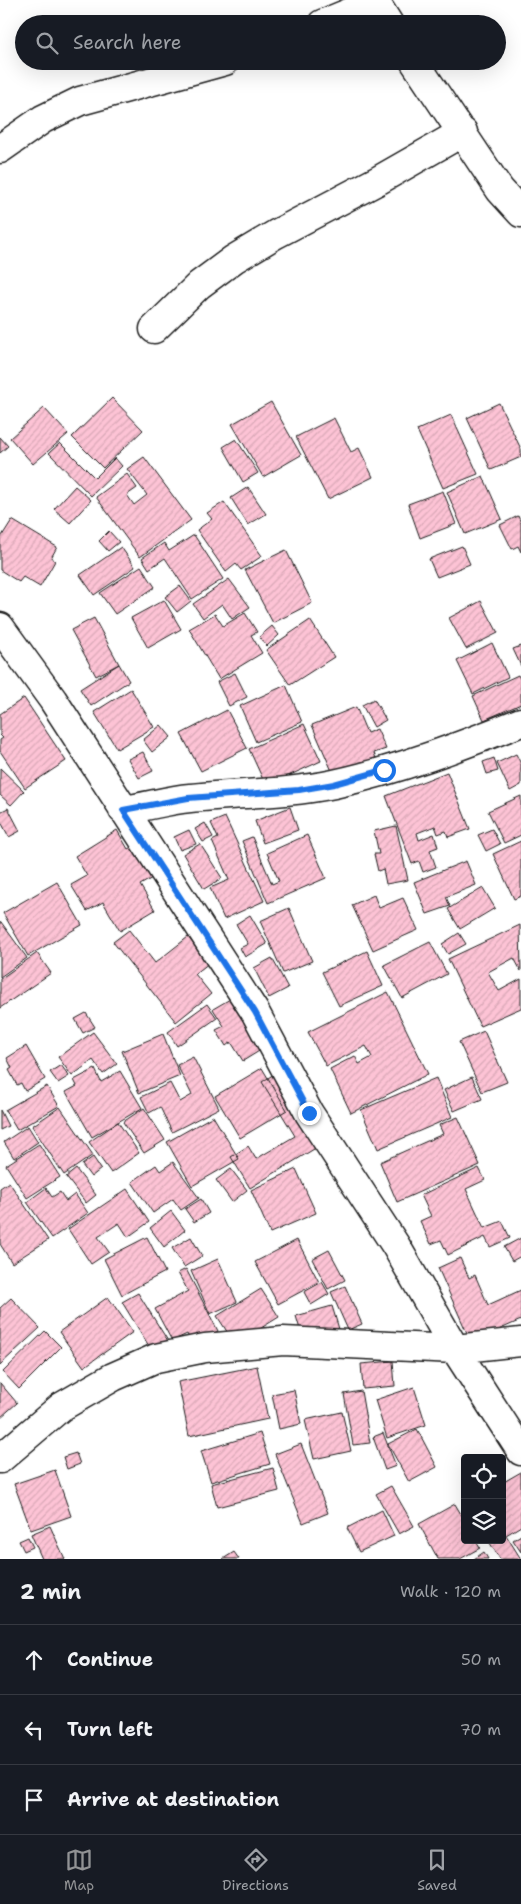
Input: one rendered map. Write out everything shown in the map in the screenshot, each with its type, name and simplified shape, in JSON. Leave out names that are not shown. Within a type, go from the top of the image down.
[{"type":"street","points":[[356,15],[379,9]]},
{"type":"street","points":[[0,149],[42,119],[80,101],[192,70]]},
{"type":"street","points":[[420,70],[500,190],[521,213]]},
{"type":"street","points":[[154,329],[199,285],[234,260],[276,234],[379,180],[463,132]]},
{"type":"street","points":[[0,627],[53,700],[255,1012],[309,1113],[396,1246],[455,1349],[521,1451]]},
{"type":"street","points":[[123,810],[188,798],[257,794],[334,784],[471,742],[521,722]]},
{"type":"street","points":[[0,1459],[61,1408],[114,1377],[156,1358],[205,1348],[283,1341],[455,1349],[482,1348],[521,1342]]},
{"type":"building","points":[[112,398],[143,430],[103,468],[72,437]]},
{"type":"building","points":[[271,402],[301,455],[263,477],[232,424]]},
{"type":"building","points":[[499,403],[521,449],[521,457],[491,470],[467,418]]},
{"type":"building","points":[[44,408],[68,434],[33,464],[10,438]]},
{"type":"building","points":[[451,415],[478,474],[443,488],[417,430]]},
{"type":"building","points":[[334,418],[351,452],[359,448],[373,477],[328,499],[296,437]]},
{"type":"building","points":[[0,437],[8,446],[0,453]]},
{"type":"building","points":[[236,439],[258,473],[243,482],[223,447]]},
{"type":"building","points":[[60,443],[95,478],[115,458],[122,466],[91,496],[49,453]]},
{"type":"building","points":[[144,457],[191,520],[140,557],[96,497],[127,474],[137,488],[127,495],[134,505],[147,495],[127,469]]},
{"type":"building","points":[[483,476],[502,519],[465,534],[447,492]]},
{"type":"building","points":[[75,486],[91,500],[70,523],[54,509]]},
{"type":"building","points":[[248,487],[266,514],[248,525],[231,498]]},
{"type":"building","points":[[443,491],[456,524],[420,538],[408,504]]},
{"type":"building","points":[[224,502],[262,556],[241,570],[236,564],[226,572],[197,530],[212,519],[207,513]]},
{"type":"building","points":[[518,516],[521,523],[521,552],[518,546],[512,549],[500,525]]},
{"type":"building","points":[[12,520],[57,547],[51,558],[55,561],[40,587],[23,577],[19,582],[0,570],[0,539]]},
{"type":"building","points":[[109,531],[119,542],[108,551],[99,541]]},
{"type":"building","points":[[194,535],[223,579],[192,599],[165,558],[149,569],[142,558],[164,543],[169,551]]},
{"type":"building","points":[[462,546],[470,564],[437,577],[429,559]]},
{"type":"building","points":[[121,547],[135,567],[94,595],[80,575]]},
{"type":"building","points":[[286,550],[312,603],[273,623],[245,570]]},
{"type":"building","points":[[141,566],[155,587],[115,614],[100,593]]},
{"type":"building","points":[[229,579],[250,607],[232,619],[222,604],[203,618],[193,604]]},
{"type":"building","points":[[180,586],[191,601],[177,612],[165,597]]},
{"type":"building","points":[[164,600],[181,629],[148,648],[131,618]]},
{"type":"building","points":[[481,601],[498,633],[466,649],[449,618]]},
{"type":"building","points":[[245,613],[257,632],[251,635],[262,653],[219,679],[189,629],[215,614],[223,626]]},
{"type":"building","points":[[94,618],[119,664],[96,676],[71,630]]},
{"type":"building","points":[[310,620],[334,657],[290,685],[266,650]]},
{"type":"building","points":[[272,626],[279,635],[267,646],[259,637]]},
{"type":"building","points":[[492,643],[508,677],[473,694],[457,661]]},
{"type":"building","points":[[521,646],[521,666],[513,649]]},
{"type":"building","points":[[119,664],[129,681],[91,706],[80,689]]},
{"type":"building","points":[[235,673],[247,697],[229,706],[217,682]]},
{"type":"building","points":[[518,675],[521,681],[521,704],[484,720],[473,696]]},
{"type":"building","points":[[286,685],[302,722],[256,742],[240,706]]},
{"type":"building","points":[[131,689],[154,727],[117,749],[94,712]]},
{"type":"building","points":[[24,698],[66,761],[25,788],[0,751],[0,740],[3,738],[0,735],[0,714]]},
{"type":"building","points":[[374,699],[386,720],[374,727],[362,705]]},
{"type":"building","points":[[356,707],[367,733],[377,729],[386,749],[374,753],[377,761],[335,778],[312,725]]},
{"type":"building","points":[[227,710],[247,748],[201,771],[181,734]]},
{"type":"building","points":[[304,724],[321,761],[266,786],[249,749]]},
{"type":"building","points":[[161,725],[171,737],[152,752],[143,740]]},
{"type":"building","points":[[143,752],[153,771],[139,778],[128,759]]},
{"type":"building","points":[[516,754],[521,764],[521,785],[510,791],[497,763]]},
{"type":"building","points":[[494,758],[498,771],[487,774],[483,762]]},
{"type":"building","points":[[0,768],[24,791],[11,805],[0,795]]},
{"type":"building","points":[[447,772],[470,829],[448,837],[446,831],[438,834],[435,826],[417,833],[419,840],[434,834],[438,847],[430,850],[436,867],[423,872],[419,861],[412,864],[386,796]]},
{"type":"building","points":[[521,796],[521,835],[504,843],[488,811]]},
{"type":"building","points":[[290,807],[298,830],[263,843],[255,821]]},
{"type":"building","points":[[8,808],[20,831],[9,837],[0,820],[0,812]]},
{"type":"building","points":[[225,817],[264,901],[224,919],[210,888],[229,880],[212,841],[218,838],[211,823]]},
{"type":"building","points":[[205,823],[213,837],[203,842],[195,829]]},
{"type":"building","points":[[396,826],[408,880],[386,884],[383,869],[378,871],[374,854],[379,854],[374,831]]},
{"type":"building","points":[[492,829],[500,844],[486,851],[478,835]]},
{"type":"building","points":[[117,830],[128,849],[135,845],[154,877],[140,885],[155,910],[120,931],[103,902],[87,911],[71,885],[87,876],[75,856]]},
{"type":"building","points":[[189,830],[196,844],[180,850],[174,837]]},
{"type":"building","points":[[307,835],[326,878],[268,903],[242,841],[252,837],[272,884],[279,881],[267,853]]},
{"type":"building","points":[[521,841],[521,896],[514,899],[493,854]]},
{"type":"building","points":[[200,844],[222,878],[204,889],[183,854]]},
{"type":"building","points":[[466,861],[476,885],[446,897],[450,906],[427,914],[414,882]]},
{"type":"building","points":[[57,882],[82,925],[28,956],[3,913]]},
{"type":"building","points":[[483,888],[495,908],[460,929],[448,909]]},
{"type":"building","points":[[374,895],[379,908],[403,898],[418,930],[373,950],[352,905]]},
{"type":"building","points":[[289,908],[312,961],[283,973],[260,921]]},
{"type":"building","points":[[250,915],[267,944],[245,957],[240,948],[248,944],[236,924]]},
{"type":"building","points":[[0,923],[27,958],[0,977]]},
{"type":"building","points":[[520,925],[521,971],[514,958],[488,972],[499,991],[521,979],[521,1008],[480,1026],[448,959]]},
{"type":"building","points":[[129,930],[155,963],[188,937],[209,963],[195,974],[211,994],[176,1022],[113,942]]},
{"type":"building","points":[[459,933],[466,944],[448,954],[442,944]]},
{"type":"building","points":[[430,942],[447,974],[402,998],[384,965]]},
{"type":"building","points":[[367,951],[383,986],[339,1006],[322,972]]},
{"type":"building","points":[[37,953],[51,973],[0,1008],[0,979]]},
{"type":"building","points":[[272,958],[288,988],[269,998],[254,968]]},
{"type":"building","points":[[388,992],[428,1074],[351,1113],[330,1069],[355,1056],[359,1064],[372,1057],[366,1046],[326,1066],[308,1032]]},
{"type":"building","points":[[237,995],[269,1045],[243,1061],[231,1042],[226,1046],[216,1030],[224,1026],[213,1009]]},
{"type":"building","points":[[207,1004],[217,1018],[177,1046],[168,1032]]},
{"type":"building","points":[[86,1013],[95,1027],[83,1033],[75,1019]]},
{"type":"building","points":[[484,1031],[507,1082],[482,1092],[459,1042]]},
{"type":"building","points":[[93,1032],[117,1064],[103,1074],[93,1060],[72,1076],[58,1057]]},
{"type":"building","points":[[163,1034],[180,1076],[139,1093],[122,1051]]},
{"type":"building","points":[[26,1046],[45,1079],[25,1091],[21,1083],[17,1085],[9,1070],[12,1068],[7,1058]]},
{"type":"building","points":[[193,1057],[219,1108],[172,1132],[160,1107],[149,1113],[141,1097],[170,1083],[180,1102],[192,1095],[177,1065]]},
{"type":"building","points":[[61,1065],[69,1076],[58,1083],[50,1072]]},
{"type":"building","points":[[262,1068],[287,1110],[240,1138],[215,1096]]},
{"type":"building","points":[[95,1069],[101,1082],[120,1071],[142,1108],[92,1137],[66,1092],[77,1086],[74,1080]]},
{"type":"building","points":[[274,1074],[319,1146],[250,1188],[231,1157],[248,1146],[256,1159],[295,1136],[262,1082]]},
{"type":"building","points":[[472,1077],[482,1099],[454,1111],[444,1090]]},
{"type":"building","points":[[436,1078],[452,1117],[378,1149],[361,1110]]},
{"type":"building","points":[[47,1086],[59,1106],[17,1130],[5,1110]]},
{"type":"building","points":[[60,1107],[93,1155],[64,1175],[32,1126]]},
{"type":"building","points":[[144,1108],[165,1140],[144,1153],[123,1122]]},
{"type":"building","points":[[0,1110],[8,1126],[0,1130]]},
{"type":"building","points":[[213,1116],[239,1159],[192,1186],[167,1142]]},
{"type":"building","points":[[458,1117],[480,1165],[397,1202],[380,1162],[443,1134],[439,1125]]},
{"type":"building","points":[[118,1122],[139,1153],[111,1173],[89,1142]]},
{"type":"building","points":[[28,1126],[38,1142],[14,1158],[4,1142]]},
{"type":"building","points":[[39,1144],[60,1177],[27,1198],[6,1165]]},
{"type":"building","points":[[93,1157],[101,1169],[91,1177],[82,1165]]},
{"type":"building","points":[[173,1162],[199,1198],[181,1210],[173,1199],[153,1213],[132,1182],[156,1165],[160,1171]]},
{"type":"building","points":[[479,1168],[485,1180],[466,1189],[484,1228],[502,1221],[510,1238],[490,1247],[485,1237],[448,1255],[441,1240],[431,1244],[420,1221],[431,1216],[421,1195]]},
{"type":"building","points":[[76,1169],[96,1195],[86,1203],[66,1177]]},
{"type":"building","points":[[231,1169],[247,1190],[232,1202],[216,1180]]},
{"type":"building","points":[[296,1169],[316,1213],[270,1233],[251,1190]]},
{"type":"building","points":[[9,1182],[48,1240],[12,1263],[0,1244],[0,1188]]},
{"type":"building","points":[[46,1188],[52,1197],[60,1192],[66,1201],[75,1194],[88,1213],[52,1238],[27,1202]]},
{"type":"building","points":[[127,1189],[149,1222],[128,1237],[119,1223],[98,1237],[109,1252],[91,1264],[68,1229]]},
{"type":"building","points":[[201,1199],[209,1213],[194,1222],[185,1209]]},
{"type":"building","points":[[171,1211],[185,1230],[164,1247],[150,1228]]},
{"type":"building","points":[[147,1237],[165,1272],[122,1295],[104,1259]]},
{"type":"building","points":[[191,1237],[202,1256],[184,1267],[172,1248]]},
{"type":"building","points":[[521,1238],[521,1256],[512,1261],[504,1247]]},
{"type":"building","points":[[297,1240],[319,1282],[278,1304],[255,1262]]},
{"type":"building","points":[[329,1250],[345,1280],[328,1289],[312,1259]]},
{"type":"building","points":[[460,1258],[469,1278],[475,1275],[488,1305],[521,1290],[521,1320],[471,1342],[438,1268]]},
{"type":"building","points":[[218,1259],[237,1302],[210,1314],[191,1271]]},
{"type":"building","points":[[186,1269],[218,1331],[192,1344],[187,1334],[172,1341],[155,1309],[188,1291],[178,1273]]},
{"type":"building","points":[[322,1282],[329,1294],[311,1305],[304,1292]]},
{"type":"building","points":[[345,1286],[362,1324],[348,1330],[331,1292]]},
{"type":"building","points":[[261,1289],[279,1317],[235,1344],[217,1316]]},
{"type":"building","points":[[138,1293],[168,1341],[152,1351],[122,1302]]},
{"type":"building","points":[[108,1297],[133,1332],[84,1367],[59,1332]]},
{"type":"building","points":[[11,1298],[40,1328],[0,1365],[0,1308]]},
{"type":"building","points":[[332,1306],[339,1329],[303,1339],[296,1316]]},
{"type":"building","points":[[45,1331],[61,1347],[19,1389],[3,1372]]},
{"type":"building","points":[[393,1361],[395,1386],[363,1389],[361,1364]]},
{"type":"building","points":[[257,1366],[268,1419],[189,1436],[178,1382]]},
{"type":"building","points":[[0,1383],[17,1403],[0,1418]]},
{"type":"building","points":[[414,1387],[426,1425],[387,1438],[375,1400]]},
{"type":"building","points":[[294,1390],[301,1424],[279,1429],[272,1394]]},
{"type":"building","points":[[361,1391],[370,1443],[353,1445],[344,1394]]},
{"type":"building","points":[[342,1412],[351,1451],[314,1459],[305,1420]]},
{"type":"building","points":[[417,1429],[437,1467],[409,1482],[388,1444]]},
{"type":"building","points":[[260,1433],[270,1464],[211,1482],[201,1451]]},
{"type":"building","points":[[383,1433],[396,1466],[385,1470],[373,1437]]},
{"type":"building","points":[[301,1444],[328,1513],[303,1523],[275,1454]]},
{"type":"building","points":[[76,1453],[80,1464],[67,1469],[63,1457]]},
{"type":"building","points":[[273,1468],[279,1491],[217,1507],[211,1484]]},
{"type":"building","points":[[55,1470],[71,1516],[31,1530],[14,1484]]},
{"type":"building","points":[[521,1472],[521,1526],[506,1535],[506,1499],[506,1481]]},
{"type":"building","points":[[391,1486],[414,1526],[399,1534],[376,1494]]},
{"type":"building","points":[[455,1504],[461,1514],[461,1544],[478,1544],[480,1548],[460,1559],[438,1559],[419,1524]]},
{"type":"building","points":[[382,1510],[394,1536],[359,1552],[347,1528]]},
{"type":"building","points":[[50,1526],[65,1559],[42,1559],[31,1534]]},
{"type":"building","points":[[506,1535],[521,1559],[500,1559],[491,1544],[506,1544]]},
{"type":"building","points":[[521,1535],[521,1552],[513,1540]]},
{"type":"building","points":[[28,1537],[33,1547],[24,1551],[19,1541]]},
{"type":"building","points":[[234,1552],[239,1559],[223,1559]]},
{"type":"building","points":[[484,1552],[488,1559],[474,1559]]},
{"type":"route","points":[[309,1113],[255,1012],[164,870],[123,810],[188,798],[299,790],[334,784],[384,770]]}]
